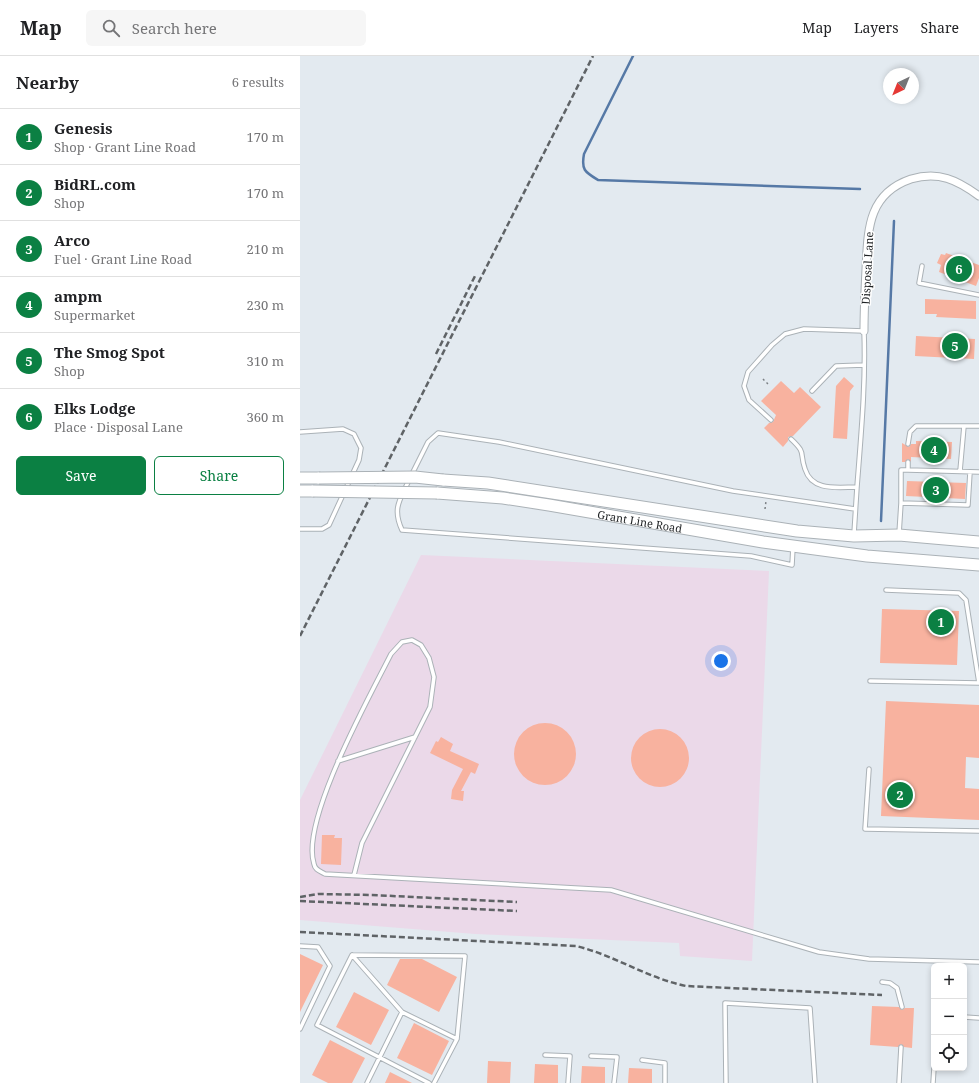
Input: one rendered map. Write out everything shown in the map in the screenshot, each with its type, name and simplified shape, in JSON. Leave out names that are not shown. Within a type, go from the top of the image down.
[{"type":"main road","name":"Grant Line Road","points":[[300,478],[415,477],[488,484],[797,530],[854,536],[899,535],[979,542]]},
{"type":"main road","name":"Grant Line Road","points":[[300,491],[437,493],[503,498],[793,546],[867,556],[979,565]]},
{"type":"street","name":"Disposal Lane","points":[[864,331],[868,230],[873,213],[880,201],[894,187],[906,181],[928,176],[952,179],[979,196]]},
{"type":"lane","points":[[922,266],[919,283],[979,295]]},
{"type":"lane","points":[[771,420],[750,400],[745,392],[744,386],[748,372],[772,345],[784,334],[804,329],[864,331]]},
{"type":"lane","name":"Disposal Lane","points":[[854,536],[864,365],[864,331]]},
{"type":"lane","points":[[812,391],[836,366],[864,365]]},
{"type":"lane","points":[[908,444],[910,432],[916,426],[979,426]]},
{"type":"lane","points":[[960,471],[964,426]]},
{"type":"lane","points":[[300,432],[343,429],[354,434],[361,448],[359,460],[329,525],[322,528],[300,529]]},
{"type":"lane","points":[[793,546],[792,565],[751,556],[402,530],[397,518],[397,505],[428,442],[438,433],[499,442],[733,491],[855,509]]},
{"type":"lane","points":[[791,439],[802,449],[805,470],[811,480],[821,487],[857,487]]},
{"type":"lane","points":[[908,462],[908,470]]},
{"type":"lane","points":[[899,535],[902,470],[979,472]]},
{"type":"lane","points":[[901,503],[968,505],[970,472]]},
{"type":"lane","points":[[870,681],[979,683],[966,600],[959,593],[886,590]]},
{"type":"lane","points":[[354,875],[362,843],[430,707],[434,677],[429,658],[421,645],[412,640],[402,642],[391,654],[332,773],[314,830],[311,851],[314,865],[317,870],[325,874],[611,890],[819,952],[868,958],[979,962]]},
{"type":"lane","points":[[338,761],[415,737]]},
{"type":"lane","points":[[870,769],[865,829],[979,831]]},
{"type":"lane","points":[[300,946],[318,947],[330,966],[300,1029]]},
{"type":"lane","points":[[352,955],[402,1012],[457,1039]]},
{"type":"lane","points":[[352,955],[465,956],[457,1039],[434,1083]]},
{"type":"lane","points":[[352,955],[317,1025],[429,1083]]},
{"type":"lane","points":[[882,982],[890,983],[898,988],[902,1007]]},
{"type":"lane","points":[[726,1083],[725,1003],[810,1008],[815,1083]]},
{"type":"lane","points":[[367,1083],[402,1012]]},
{"type":"lane","points":[[967,1017],[979,1018]]},
{"type":"lane","points":[[900,1083],[901,1047]]},
{"type":"lane","points":[[545,1055],[570,1056],[568,1083]]},
{"type":"lane","points":[[591,1056],[617,1057],[614,1083]]},
{"type":"lane","points":[[642,1060],[665,1063],[665,1083]]},
{"type":"lane","points":[[934,1071],[934,1083]]},
{"type":"path","points":[[763,379],[769,385]]},
{"type":"shaded area","points":[[421,555],[769,571],[752,961],[680,956],[679,943],[475,934],[300,920],[300,800]]},
{"type":"building","points":[[946,253],[979,265],[979,278],[976,286],[939,272],[941,265],[937,263],[941,254],[945,255]]},
{"type":"building","points":[[925,299],[976,301],[976,319],[936,317],[937,314],[925,314]]},
{"type":"building","points":[[916,336],[975,339],[974,359],[915,356]]},
{"type":"building","points":[[844,377],[854,386],[850,391],[847,439],[833,438],[836,386]]},
{"type":"building","points":[[781,381],[794,393],[800,387],[821,407],[793,436],[788,437],[788,441],[783,447],[764,428],[769,423],[773,422],[776,415],[761,401]]},
{"type":"building","points":[[916,441],[952,442],[951,459],[911,457],[911,462],[908,459],[905,462],[902,462],[902,443],[909,447],[911,444],[916,444]]},
{"type":"building","points":[[907,481],[966,483],[965,499],[906,496]]},
{"type":"building","points":[[882,609],[959,611],[957,665],[880,663]]},
{"type":"building","points":[[886,701],[979,705],[979,758],[966,757],[965,788],[979,789],[979,820],[881,816]]},
{"type":"building","points":[[539,723],[551,723],[567,732],[574,742],[576,754],[574,766],[567,776],[551,785],[539,785],[528,780],[519,771],[514,760],[514,748],[519,737],[528,728]]},
{"type":"building","points":[[660,729],[671,731],[684,742],[687,747],[689,758],[687,769],[676,782],[671,785],[660,787],[649,785],[636,774],[633,769],[631,758],[633,747],[644,734],[649,731]]},
{"type":"building","points":[[441,737],[453,744],[450,751],[479,764],[475,774],[471,772],[461,791],[464,791],[463,801],[451,799],[452,790],[463,769],[430,753],[436,741],[438,742]]},
{"type":"building","points":[[322,835],[335,835],[334,838],[342,838],[341,865],[321,864]]},
{"type":"building","points":[[300,954],[323,965],[300,1012]]},
{"type":"building","points":[[400,959],[422,959],[457,977],[439,1012],[387,985]]},
{"type":"building","points":[[354,992],[389,1010],[371,1045],[336,1027]]},
{"type":"building","points":[[872,1006],[899,1007],[902,1010],[905,1008],[914,1008],[912,1048],[904,1047],[901,1044],[898,1047],[870,1045]]},
{"type":"building","points":[[414,1023],[449,1041],[432,1075],[397,1058]]},
{"type":"building","points":[[330,1040],[365,1058],[352,1083],[328,1083],[312,1075]]},
{"type":"building","points":[[488,1061],[511,1062],[510,1083],[487,1083]]},
{"type":"building","points":[[535,1064],[558,1065],[558,1083],[534,1083]]},
{"type":"building","points":[[582,1066],[605,1067],[605,1083],[581,1083]]},
{"type":"building","points":[[629,1068],[652,1069],[652,1083],[628,1083]]},
{"type":"building","points":[[390,1072],[412,1083],[385,1083]]},
{"type":"waterway","points":[[633,56],[584,154],[583,164],[585,170],[598,180],[860,189]]},
{"type":"waterway","points":[[881,521],[894,221]]},
{"type":"railway","points":[[300,636],[593,56]]},
{"type":"railway","points":[[436,354],[475,276]]},
{"type":"railway","points":[[300,897],[318,894],[372,895],[517,902]]},
{"type":"railway","points":[[300,901],[517,911]]},
{"type":"railway","points":[[300,932],[576,946],[604,955],[658,978],[686,986],[882,995]]},
{"type":"place","name":"Elks Lodge","points":[[959,269]]},
{"type":"place","name":"The Smog Spot","points":[[955,346]]},
{"type":"place","name":"ampm","points":[[934,450]]},
{"type":"place","name":"Arco","points":[[936,490]]},
{"type":"place","name":"Genesis","points":[[941,622]]},
{"type":"place","name":"BidRL.com","points":[[900,795]]}]
